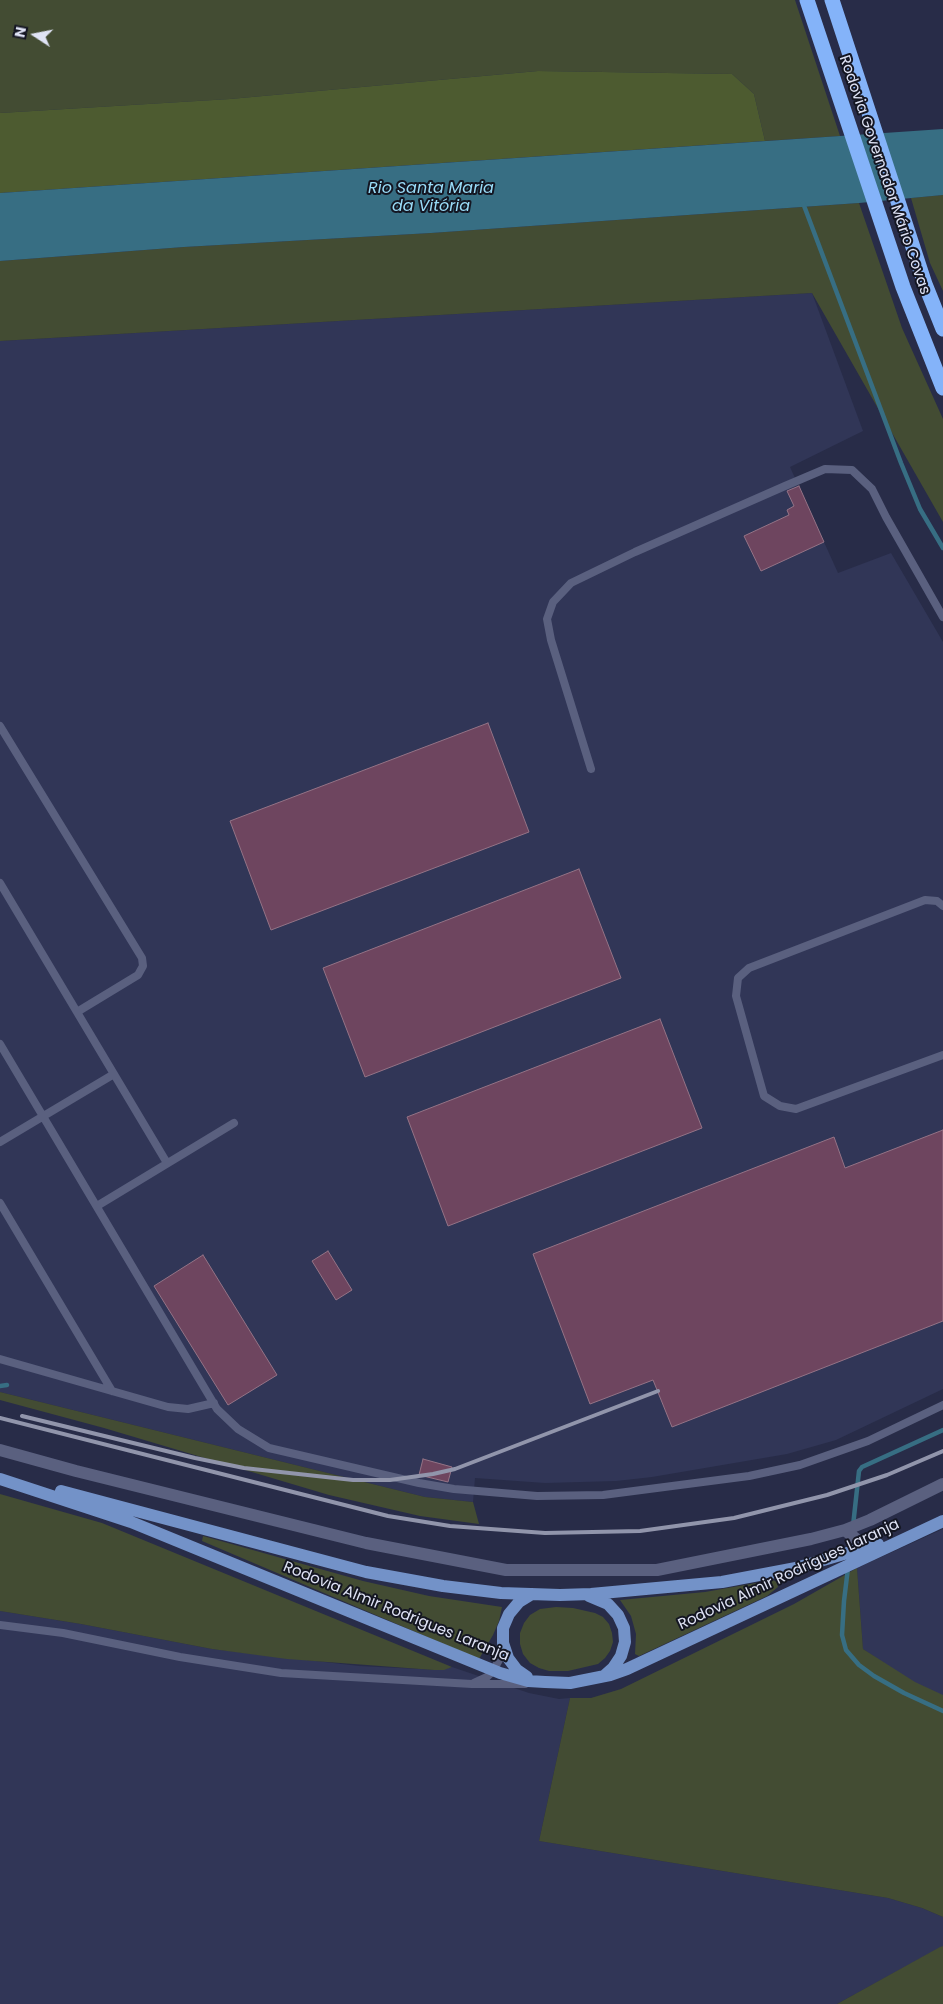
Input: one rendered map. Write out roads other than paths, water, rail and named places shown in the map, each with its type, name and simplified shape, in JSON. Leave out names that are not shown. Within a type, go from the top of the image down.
[{"type":"highway","name":"Rodovia Governador Mário Covas","points":[[807,0],[903,286],[943,388]]},
{"type":"highway","name":"Rodovia Governador Mário Covas","points":[[832,0],[925,284],[943,329]]},
{"type":"main road","name":"Rodovia Almir Rodrigues Laranja","points":[[0,1479],[40,1485],[85,1496],[374,1574],[468,1590],[532,1594],[581,1594],[722,1582],[796,1568],[866,1548],[943,1521]]},
{"type":"main road","name":"Rodovia Almir Rodrigues Laranja","points":[[0,1479],[131,1522],[493,1670],[528,1681],[545,1682],[570,1683],[602,1677],[627,1669],[943,1521]]},
{"type":"main road","points":[[532,1594],[519,1602],[509,1614],[504,1628],[503,1643],[508,1658],[517,1670],[530,1679],[545,1682]]},
{"type":"main road","points":[[581,1594],[595,1597],[608,1604],[618,1614],[624,1628],[625,1642],[621,1656],[613,1668],[602,1677]]},
{"type":"street","points":[[0,1450],[76,1471],[366,1543],[506,1570],[657,1570],[811,1539],[845,1530],[870,1520],[943,1484]]},
{"type":"street","points":[[845,1530],[866,1548]]},
{"type":"lane","points":[[591,770],[551,640],[547,619],[553,602],[571,583],[635,552],[785,486],[825,469],[852,470],[872,489],[943,617]]},
{"type":"lane","points":[[0,726],[142,958],[143,966],[138,975],[77,1012]]},
{"type":"lane","points":[[0,883],[167,1164]]},
{"type":"lane","points":[[943,906],[937,901],[925,900],[748,968],[738,978],[736,996],[764,1096],[780,1106],[796,1108],[943,1055]]},
{"type":"lane","points":[[0,1044],[217,1409],[238,1429],[269,1448],[445,1488],[499,1494],[576,1496],[630,1493],[749,1476],[800,1465],[868,1441],[943,1404]]},
{"type":"lane","points":[[0,1142],[114,1074]]},
{"type":"lane","points":[[97,1206],[234,1123]]},
{"type":"lane","points":[[0,1203],[112,1391]]},
{"type":"lane","points":[[0,1360],[178,1408],[200,1407],[214,1403]]},
{"type":"lane","points":[[0,1625],[63,1633],[180,1657],[273,1672],[314,1676],[472,1684],[545,1682]]},
{"type":"lane","points":[[472,1684],[487,1677],[493,1670],[500,1658],[503,1643]]},
{"type":"water","name":"Rio Santa Maria da Vitória","points":[[943,129],[943,195],[859,203],[431,233],[184,247],[0,261],[0,193]]},
{"type":"waterway","points":[[803,203],[901,463],[920,509],[943,548]]},
{"type":"waterway","points":[[0,1386],[7,1385]]},
{"type":"waterway","points":[[853,1526],[859,1471],[862,1467],[943,1430]]},
{"type":"waterway","points":[[848,1568],[842,1635],[846,1650],[859,1665],[874,1676],[904,1693],[943,1711]]},
{"type":"railway","points":[[22,1416],[244,1468],[353,1480],[390,1480],[455,1469],[658,1391]]},
{"type":"railway","points":[[0,1418],[388,1516],[450,1526],[545,1533],[640,1531],[734,1518],[827,1495],[887,1475],[943,1451]]}]
